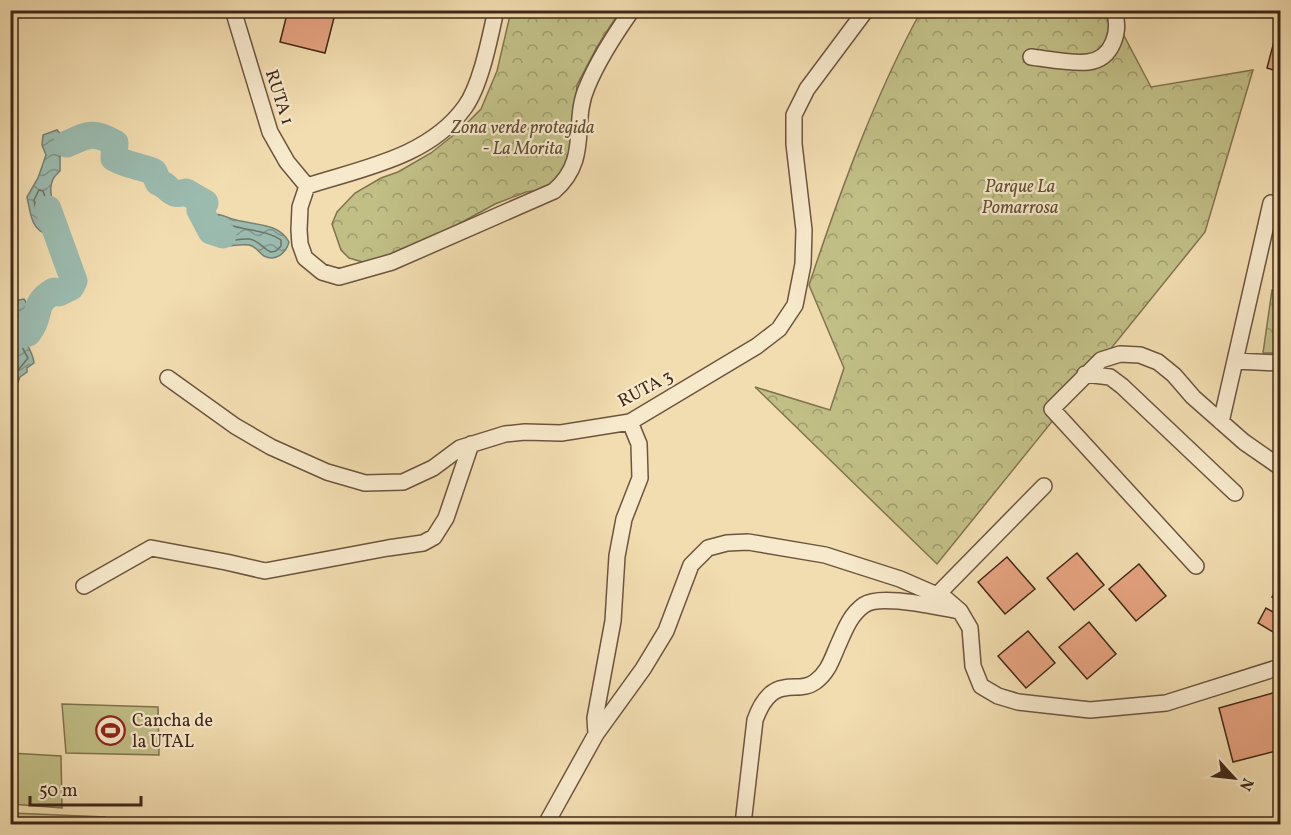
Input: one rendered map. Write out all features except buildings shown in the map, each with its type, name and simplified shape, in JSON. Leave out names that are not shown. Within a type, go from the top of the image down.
[{"type":"street","name":"RUTA 1","points":[[233,10],[270,132],[286,162],[307,186]]},
{"type":"street","points":[[496,10],[483,67],[466,106],[440,135],[404,155],[307,186],[300,207],[299,237],[305,258],[322,272],[339,277],[392,262],[554,191],[565,182],[579,145],[586,88],[632,10]]},
{"type":"street","name":"RUTA 3","points":[[168,378],[235,426],[271,447],[327,472],[365,483],[403,482],[433,468],[460,448],[505,434],[561,433],[630,422],[757,346],[779,329],[795,305],[803,264],[804,230],[794,144],[794,115],[807,89],[866,10]]},
{"type":"street","points":[[1031,57],[1089,62],[1101,56],[1110,48],[1117,36],[1114,10]]},
{"type":"street","points":[[1221,422],[1235,361],[1273,224],[1271,203]]},
{"type":"street","points":[[1196,566],[1052,409],[1101,360],[1120,354],[1140,355],[1158,362],[1244,442],[1281,467]]},
{"type":"street","points":[[1235,361],[1281,363]]},
{"type":"street","points":[[1085,374],[1110,377],[1122,386],[1235,493]]},
{"type":"street","points":[[596,734],[595,718],[613,621],[617,556],[624,519],[640,478],[639,444],[630,422]]},
{"type":"street","points":[[84,586],[151,548],[265,572],[423,543],[434,537],[446,518],[471,444]]},
{"type":"street","points":[[937,595],[1044,486]]},
{"type":"street","points":[[546,825],[596,734],[643,669],[666,631],[691,565],[708,548],[727,543],[748,542],[825,555],[900,579],[946,599],[960,611],[970,628],[973,666],[981,686],[998,696],[1018,702],[1090,710],[1166,703],[1281,667]]},
{"type":"street","points":[[743,825],[755,720],[760,706],[773,692],[784,688],[808,687],[827,672],[846,626],[866,603],[884,600],[960,611]]},
{"type":"green space","name":"Zona verde protegida - La Morita","points":[[511,11],[620,11],[577,85],[573,144],[561,175],[541,190],[526,192],[495,204],[391,257],[366,263],[349,258],[341,250],[332,224],[337,212],[355,193],[431,153],[460,130],[481,109],[497,71]]},
{"type":"green space","name":"Parque La Pomarrosa","points":[[921,11],[1111,11],[1151,87],[1253,70],[1205,232],[937,564],[755,387],[830,410],[844,368],[809,285],[859,145],[888,77]]},
{"type":"green space","points":[[1272,290],[1280,290],[1280,353],[1263,353]]},
{"type":"green space","name":"Cancha de la UTAL","points":[[62,704],[158,707],[159,755],[66,753]]},
{"type":"green space","points":[[10,753],[61,756],[62,808],[11,804]]},
{"type":"green space","points":[[11,813],[105,817],[105,824],[11,824]]},
{"type":"water","points":[[85,125],[100,131],[99,140],[94,142],[87,140],[74,148],[63,149],[60,157],[60,171],[52,182],[51,195],[60,226],[60,241],[44,234],[35,226],[27,197],[38,178],[46,155],[42,145],[43,135],[57,130],[64,138],[69,138]]},
{"type":"water","points":[[205,203],[213,214],[279,231],[289,242],[288,246],[280,255],[268,258],[249,245],[223,246],[212,243],[201,224],[201,213]]},
{"type":"water","points":[[24,299],[27,304],[22,330],[34,363],[20,377],[12,397],[10,396],[11,307]]},
{"type":"waterway","points":[[67,144],[91,135],[115,143],[114,158],[154,172],[158,182],[173,193],[186,192],[205,203],[200,210],[211,231],[223,235]]},
{"type":"waterway","points":[[10,337],[28,333],[42,301],[54,291],[59,293],[71,287],[74,281],[48,209]]},
{"type":"place","name":"Cancha de la UTAL","points":[[111,730]]}]
